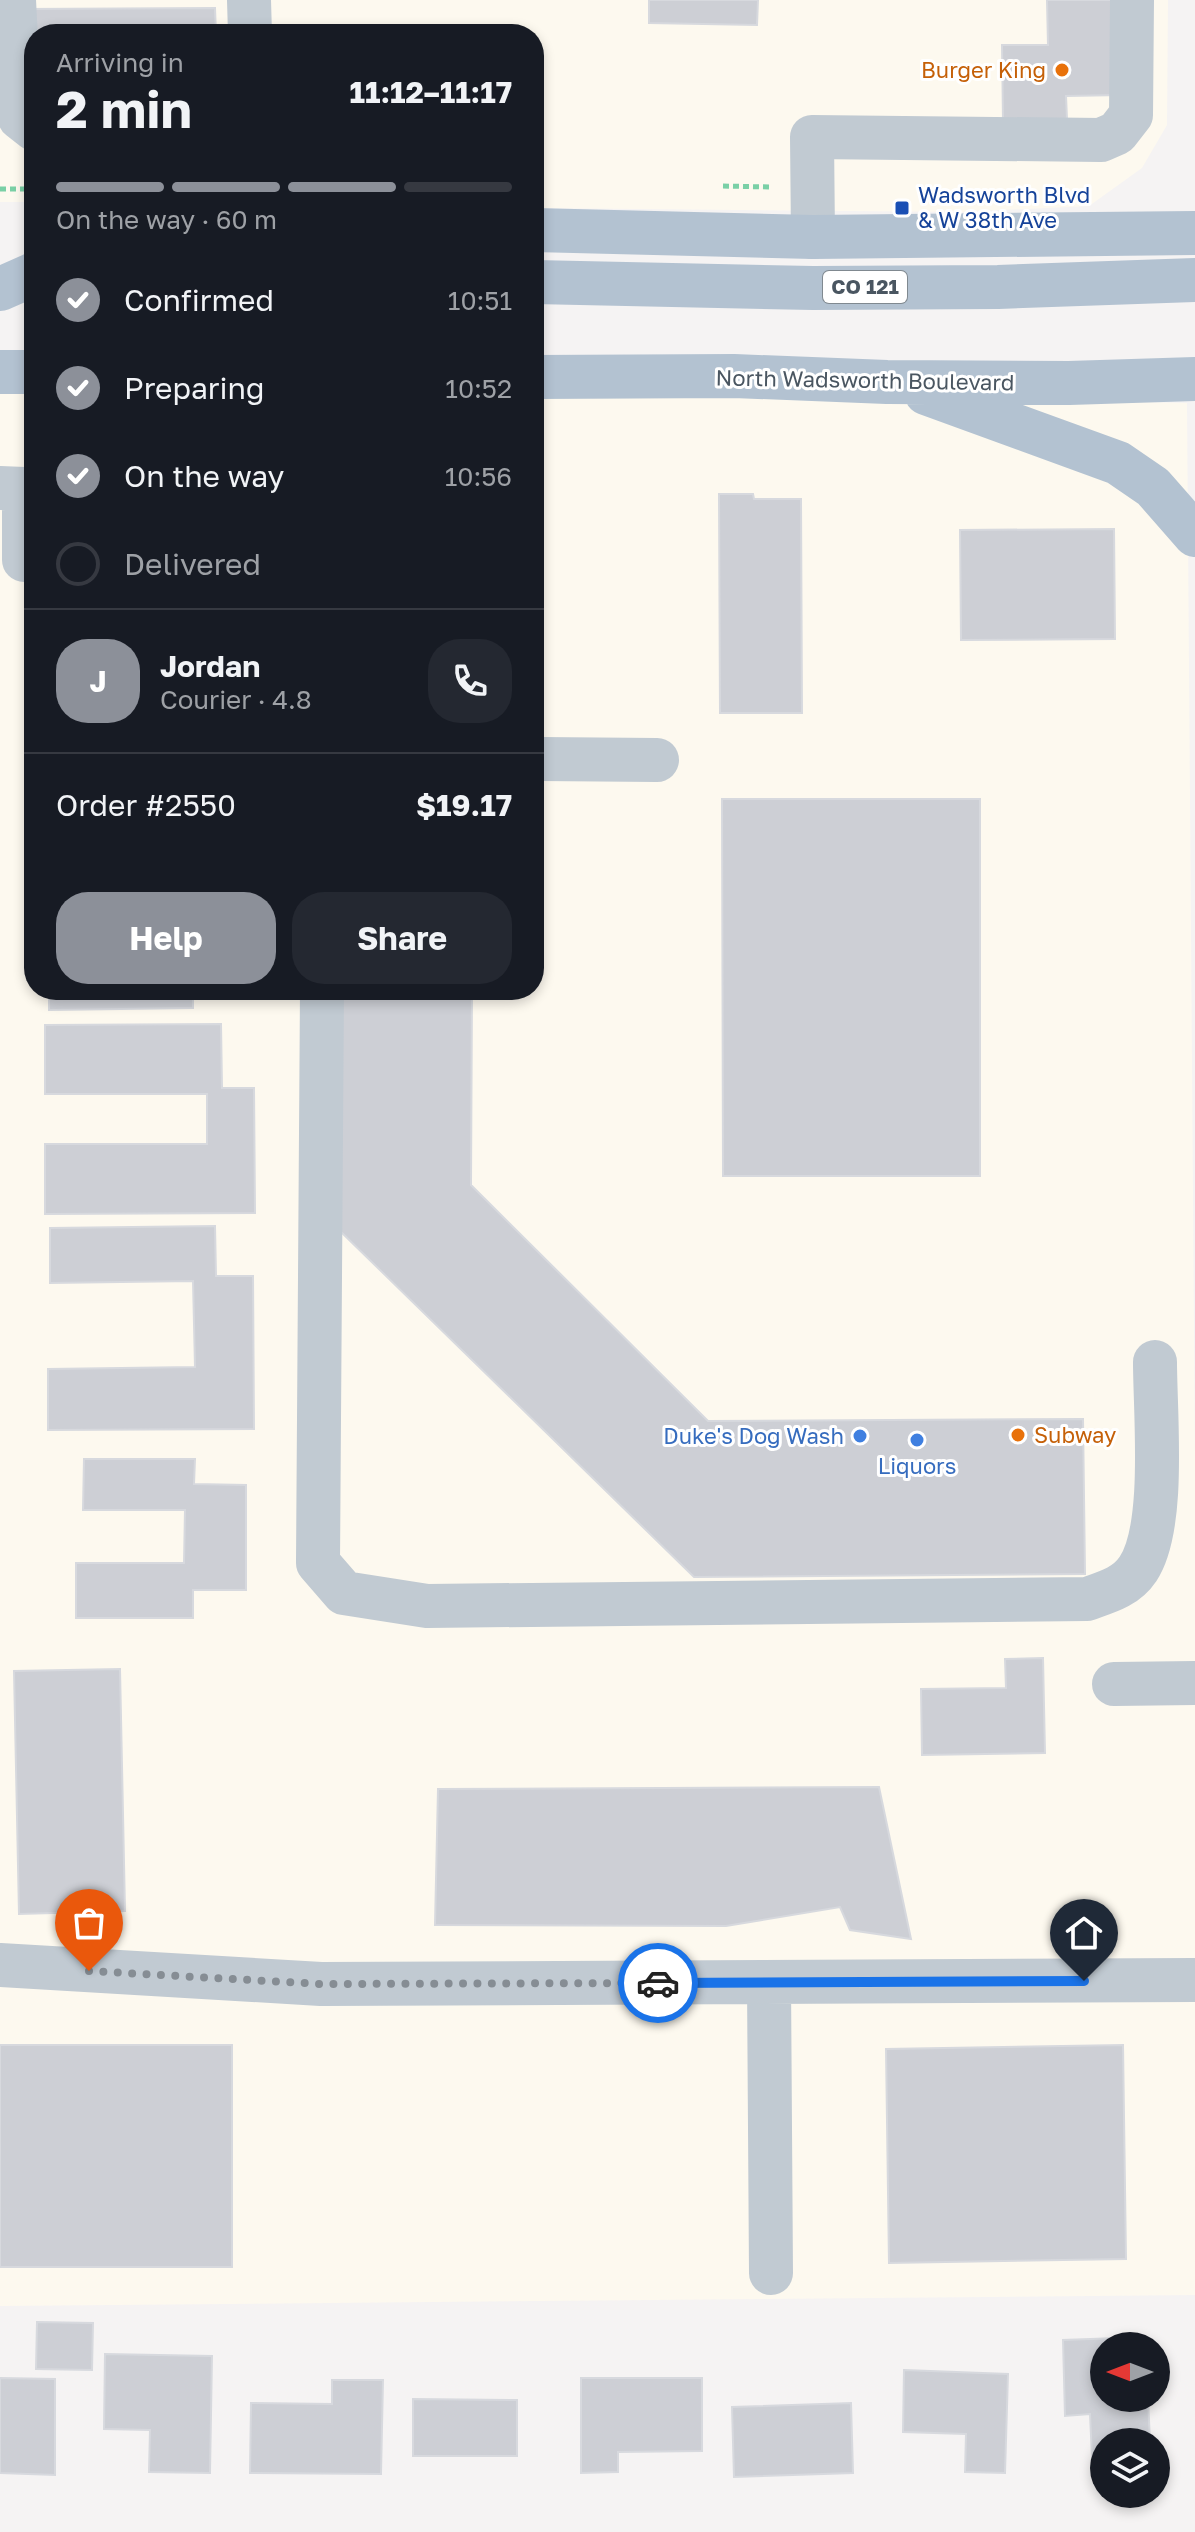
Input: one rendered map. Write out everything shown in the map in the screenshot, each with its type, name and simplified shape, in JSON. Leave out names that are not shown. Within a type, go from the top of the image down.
[{"type":"main road","points":[[544,230],[813,237],[1195,233]]},
{"type":"main road","points":[[0,270],[24,271]]},
{"type":"main road","points":[[0,289],[24,277]]},
{"type":"main road","name":"CO 121","points":[[544,282],[859,288],[1195,280]]},
{"type":"main road","points":[[0,372],[24,372]]},
{"type":"main road","name":"North Wadsworth Boulevard","points":[[544,377],[734,376],[898,382],[1069,383],[1195,379]]},
{"type":"main road","points":[[898,382],[1118,463],[1153,487],[1195,535]]},
{"type":"lane","points":[[14,0],[20,118],[24,121]]},
{"type":"lane","points":[[249,0],[250,24]]},
{"type":"lane","points":[[813,237],[812,137],[1101,140],[1117,133],[1131,115],[1132,0]]},
{"type":"lane","points":[[12,488],[24,560]]},
{"type":"lane","points":[[544,759],[657,760]]},
{"type":"lane","points":[[322,1000],[318,1563],[344,1593],[427,1606],[1087,1599],[1120,1588],[1137,1571],[1151,1544],[1156,1474],[1155,1362]]},
{"type":"lane","points":[[1114,1684],[1195,1683]]},
{"type":"lane","points":[[0,1965],[236,1982],[321,1984],[1195,1980]]},
{"type":"lane","points":[[769,1982],[771,2273]]},
{"type":"path","points":[[0,189],[24,189]]},
{"type":"shaded area","points":[[0,0],[1168,0],[1167,125],[1142,168],[1089,206],[961,212],[544,208],[544,24],[24,24],[24,202],[0,202]]},
{"type":"shaded area","points":[[0,381],[24,382],[24,1000],[544,1000],[544,391],[1187,403],[1195,1459],[1195,2295],[0,2306]]},
{"type":"building","points":[[649,0],[758,0],[757,25],[649,23]]},
{"type":"building","name":"Burger King","points":[[1047,0],[1120,0],[1121,95],[1066,96],[1067,119],[1003,120],[1002,45],[1048,45]]},
{"type":"building","points":[[215,8],[216,24],[30,24],[25,9]]},
{"type":"building","points":[[719,494],[753,494],[754,499],[801,499],[802,713],[720,713]]},
{"type":"building","points":[[1114,529],[1115,639],[961,640],[960,530]]},
{"type":"building","points":[[722,799],[980,799],[980,1176],[723,1176]]},
{"type":"building","points":[[49,1000],[193,1000],[193,1008],[49,1010]]},
{"type":"building","points":[[339,1000],[472,1000],[471,1185],[708,1421],[1083,1419],[1085,1574],[694,1577],[337,1228]]},
{"type":"building","points":[[221,1024],[222,1088],[254,1088],[255,1213],[45,1214],[45,1144],[207,1144],[207,1094],[45,1094],[45,1025]]},
{"type":"building","points":[[215,1226],[216,1276],[253,1276],[254,1429],[48,1430],[48,1369],[195,1367],[193,1281],[50,1283],[50,1228]]},
{"type":"building","points":[[84,1459],[195,1459],[194,1484],[246,1485],[246,1590],[193,1590],[193,1618],[76,1618],[76,1563],[184,1563],[185,1510],[83,1510]]},
{"type":"building","points":[[1043,1658],[1045,1753],[922,1755],[921,1689],[1006,1688],[1005,1659]]},
{"type":"building","points":[[120,1669],[125,1911],[19,1914],[14,1671]]},
{"type":"building","points":[[879,1787],[911,1939],[850,1930],[840,1907],[726,1926],[435,1925],[438,1789]]},
{"type":"building","points":[[0,2045],[232,2045],[232,2267],[0,2267]]},
{"type":"building","points":[[1123,2045],[1126,2259],[889,2263],[886,2049]]},
{"type":"building","points":[[37,2322],[93,2323],[92,2370],[36,2369]]},
{"type":"building","points":[[1090,2339],[1090,2412],[1149,2412],[1149,2428],[1091,2428],[1090,2414],[1065,2416],[1063,2340]]},
{"type":"building","points":[[105,2354],[212,2356],[210,2473],[149,2472],[150,2430],[104,2429]]},
{"type":"building","points":[[904,2370],[1008,2374],[1005,2473],[965,2472],[966,2434],[903,2432]]},
{"type":"building","points":[[0,2378],[55,2379],[55,2475],[0,2473]]},
{"type":"building","points":[[581,2378],[702,2378],[702,2451],[618,2452],[618,2472],[581,2473]]},
{"type":"building","points":[[332,2380],[383,2380],[381,2474],[250,2473],[251,2403],[332,2404]]},
{"type":"building","points":[[413,2399],[517,2400],[517,2456],[413,2456]]},
{"type":"building","points":[[851,2403],[853,2473],[734,2477],[732,2407]]},
{"type":"way so far","points":[[89,1971],[236,1982],[321,1984],[658,1983]]},
{"type":"place","name":"Burger King","points":[[1062,70]]},
{"type":"place","name":"Wadsworth Blvd & W 38th Ave","points":[[902,208]]},
{"type":"place","name":"Subway","points":[[1018,1435]]},
{"type":"place","name":"Duke's Dog Wash","points":[[860,1436]]},
{"type":"place","name":"Liquors","points":[[917,1440]]},
{"type":"route","points":[[658,1983],[1084,1981]]}]
